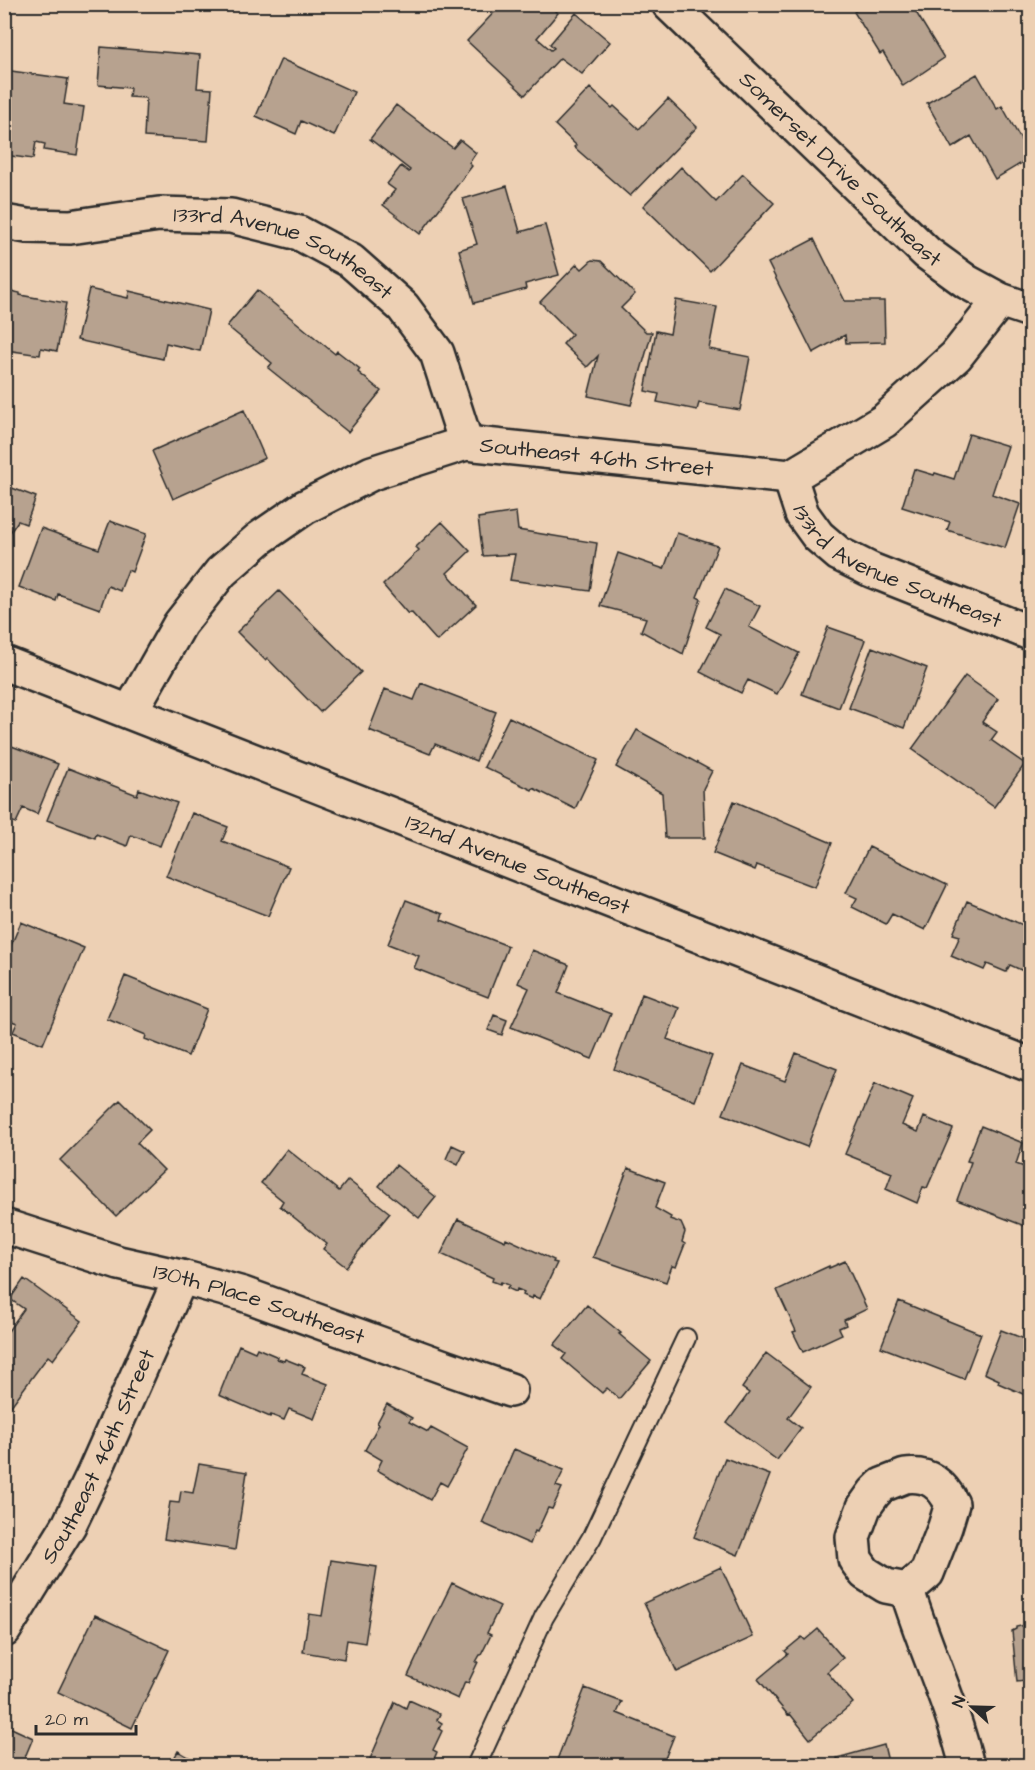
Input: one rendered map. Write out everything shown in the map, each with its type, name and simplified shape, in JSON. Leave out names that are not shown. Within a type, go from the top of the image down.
[{"type":"street","name":"Somerset Drive Southeast","points":[[669,4],[927,253],[968,282],[1015,305]]},
{"type":"street","name":"133rd Avenue Southeast","points":[[4,222],[27,226],[70,227],[159,214],[231,216],[299,232],[351,261],[403,307],[437,353],[466,443]]},
{"type":"street","points":[[790,477],[884,421],[1015,305]]},
{"type":"street","name":"Southeast 46th Street","points":[[130,712],[180,624],[221,573],[260,538],[305,507],[372,472],[466,443],[790,477]]},
{"type":"street","name":"133rd Avenue Southeast","points":[[790,477],[802,514],[818,536],[839,554],[871,570],[1030,633]]},
{"type":"street","name":"132nd Avenue Southeast","points":[[4,663],[1030,1065]]},
{"type":"street","name":"130th Place Southeast","points":[[4,1226],[119,1263],[243,1294],[510,1390]]},
{"type":"street","name":"Southeast 46th Street","points":[[4,1630],[69,1525],[182,1277]]},
{"type":"street","points":[[907,1590],[918,1627],[960,1739],[967,1766]]},
{"type":"lane","points":[[476,1766],[544,1617],[592,1537],[686,1338]]},
{"type":"building","points":[[502,4],[549,4],[558,13],[537,38],[551,50],[554,48],[550,44],[576,13],[610,42],[582,74],[560,58],[525,95],[467,41]]},
{"type":"building","points":[[866,4],[911,4],[944,58],[903,86],[883,52],[880,54],[854,12]]},
{"type":"building","points":[[101,47],[200,55],[197,88],[212,89],[208,141],[144,137],[146,98],[129,97],[130,88],[98,85]]},
{"type":"building","points":[[281,59],[354,92],[334,136],[301,121],[296,134],[256,116]]},
{"type":"building","points":[[4,70],[68,79],[64,104],[84,107],[77,155],[44,150],[45,144],[36,142],[33,159],[4,155]]},
{"type":"building","points":[[977,74],[997,109],[1002,106],[1030,156],[995,179],[971,136],[952,148],[927,103]]},
{"type":"building","points":[[590,88],[639,129],[668,99],[697,127],[630,196],[574,147],[576,145],[555,125]]},
{"type":"building","points":[[396,105],[453,148],[460,140],[476,153],[469,163],[472,166],[420,234],[383,205],[395,190],[387,184],[401,166],[409,172],[410,170],[370,139]]},
{"type":"building","points":[[681,167],[716,202],[743,174],[774,203],[710,271],[643,206]]},
{"type":"building","points":[[507,186],[520,232],[545,225],[559,275],[525,284],[526,289],[474,303],[459,250],[477,244],[463,199]]},
{"type":"building","points":[[814,239],[845,301],[884,301],[885,342],[846,343],[845,335],[813,353],[768,263]]},
{"type":"building","points":[[592,260],[601,261],[635,294],[621,308],[646,332],[652,332],[631,405],[588,396],[598,356],[587,367],[563,344],[572,334],[540,302],[577,264],[582,269]]},
{"type":"building","points":[[89,289],[128,298],[129,291],[209,310],[200,351],[166,343],[163,359],[77,340]]},
{"type":"building","points":[[6,290],[20,293],[20,295],[66,303],[57,351],[41,348],[40,355],[6,350],[7,342],[4,342]]},
{"type":"building","points":[[257,290],[335,354],[337,351],[360,369],[358,372],[381,391],[348,432],[268,368],[272,363],[227,326]]},
{"type":"building","points":[[676,300],[717,307],[709,349],[750,357],[740,410],[699,403],[697,410],[657,402],[659,394],[645,391],[656,331],[670,334]]},
{"type":"building","points":[[244,410],[265,458],[173,499],[152,451]]},
{"type":"building","points":[[969,434],[1008,446],[992,494],[1020,504],[1005,548],[947,530],[950,522],[902,507],[914,469],[954,479]]},
{"type":"building","points":[[4,485],[36,497],[26,524],[18,521],[4,541]]},
{"type":"building","points":[[516,512],[518,530],[597,543],[590,591],[510,580],[515,554],[483,556],[478,518]]},
{"type":"building","points":[[110,521],[146,534],[132,572],[128,570],[120,591],[108,586],[100,609],[58,594],[56,601],[19,587],[41,528],[99,549]]},
{"type":"building","points":[[442,522],[470,551],[447,573],[476,605],[437,641],[411,612],[408,614],[383,585],[419,550],[416,547]]},
{"type":"building","points":[[677,533],[718,546],[697,597],[701,599],[683,654],[641,631],[646,618],[600,606],[618,553],[664,569]]},
{"type":"building","points":[[725,589],[760,606],[749,627],[799,653],[777,694],[748,680],[741,693],[700,672],[720,634],[706,627]]},
{"type":"building","points":[[279,591],[361,672],[320,712],[267,658],[265,660],[237,632]]},
{"type":"building","points":[[828,627],[865,640],[839,708],[802,694]]},
{"type":"building","points":[[872,647],[927,668],[904,728],[849,708]]},
{"type":"building","points":[[965,676],[998,699],[982,722],[997,732],[991,740],[1025,764],[994,807],[912,749]]},
{"type":"building","points":[[421,683],[496,712],[476,761],[435,744],[430,754],[369,730],[385,689],[414,700]]},
{"type":"building","points":[[509,717],[598,760],[575,809],[484,767]]},
{"type":"building","points":[[637,730],[712,771],[703,789],[705,838],[665,838],[662,793],[616,767]]},
{"type":"building","points":[[4,743],[58,764],[37,814],[23,808],[16,823],[4,819]]},
{"type":"building","points":[[68,768],[137,795],[139,789],[177,803],[160,846],[131,835],[127,846],[96,834],[95,838],[47,820]]},
{"type":"building","points":[[734,801],[832,843],[815,887],[757,865],[755,870],[713,853]]},
{"type":"building","points":[[192,813],[228,827],[222,841],[289,867],[268,916],[166,876]]},
{"type":"building","points":[[869,847],[947,885],[925,930],[892,914],[886,924],[852,907],[857,898],[846,893]]},
{"type":"building","points":[[406,900],[443,914],[441,920],[508,946],[488,997],[414,968],[419,956],[388,944]]},
{"type":"building","points":[[967,901],[1030,928],[1030,974],[1010,965],[1006,972],[987,964],[984,970],[951,956],[960,936],[953,934]]},
{"type":"building","points":[[21,922],[84,948],[43,1044],[13,1032],[17,1023],[4,1018],[4,957],[7,955]]},
{"type":"building","points":[[532,950],[569,965],[558,993],[611,1014],[592,1059],[511,1027],[529,988],[518,983]]},
{"type":"building","points":[[125,976],[207,1009],[188,1056],[145,1039],[146,1035],[107,1019]]},
{"type":"building","points":[[642,994],[679,1008],[667,1039],[712,1056],[695,1101],[614,1069]]},
{"type":"building","points":[[494,1015],[507,1020],[502,1035],[488,1030]]},
{"type":"building","points":[[796,1053],[837,1069],[807,1147],[723,1114],[743,1065],[785,1081]]},
{"type":"building","points":[[875,1083],[913,1099],[902,1125],[918,1132],[924,1117],[953,1129],[927,1188],[923,1187],[917,1203],[886,1189],[892,1173],[845,1154]]},
{"type":"building","points":[[120,1100],[150,1130],[137,1143],[164,1170],[116,1216],[60,1160]]},
{"type":"building","points":[[981,1126],[1023,1143],[1016,1164],[1030,1169],[1030,1228],[957,1200],[971,1162],[967,1161]]},
{"type":"building","points":[[452,1145],[465,1151],[458,1165],[446,1159]]},
{"type":"building","points":[[287,1149],[339,1191],[348,1180],[390,1213],[346,1267],[323,1249],[327,1244],[280,1206],[283,1201],[261,1183]]},
{"type":"building","points":[[396,1165],[436,1197],[419,1218],[379,1186]]},
{"type":"building","points":[[628,1168],[665,1182],[655,1208],[671,1217],[670,1219],[681,1223],[685,1232],[682,1242],[685,1244],[676,1267],[672,1266],[666,1282],[593,1257]]},
{"type":"building","points":[[458,1219],[554,1260],[553,1262],[557,1263],[540,1299],[533,1296],[532,1299],[523,1295],[524,1292],[517,1289],[516,1292],[507,1288],[509,1285],[492,1281],[493,1278],[441,1254]]},
{"type":"building","points":[[845,1261],[867,1309],[844,1320],[846,1325],[839,1328],[842,1334],[803,1352],[777,1290]]},
{"type":"building","points":[[24,1279],[82,1321],[53,1360],[48,1356],[8,1410],[4,1407],[4,1334],[24,1309],[10,1299]]},
{"type":"building","points":[[899,1301],[981,1334],[964,1379],[881,1347]]},
{"type":"building","points":[[587,1305],[651,1361],[619,1399],[607,1388],[602,1393],[562,1359],[566,1354],[554,1345]]},
{"type":"building","points":[[1001,1330],[1030,1341],[1030,1397],[998,1383],[999,1380],[984,1373]]},
{"type":"building","points":[[239,1345],[255,1352],[257,1348],[278,1357],[277,1359],[284,1361],[285,1359],[305,1367],[302,1374],[328,1384],[314,1419],[289,1409],[284,1420],[271,1415],[270,1417],[219,1395]]},
{"type":"building","points":[[766,1353],[811,1387],[788,1418],[801,1428],[777,1460],[727,1423],[749,1393],[742,1388]]},
{"type":"building","points":[[387,1404],[412,1418],[409,1422],[428,1432],[431,1428],[468,1448],[447,1486],[440,1482],[430,1500],[377,1470],[382,1460],[365,1450]]},
{"type":"building","points":[[514,1449],[564,1470],[556,1486],[562,1488],[552,1509],[548,1508],[530,1544],[482,1523]]},
{"type":"building","points":[[725,1458],[770,1475],[738,1555],[694,1537]]},
{"type":"building","points":[[199,1464],[247,1472],[235,1550],[164,1539],[170,1502],[179,1503],[181,1491],[193,1493]]},
{"type":"building","points":[[331,1560],[377,1567],[365,1643],[347,1640],[344,1659],[303,1652],[309,1614],[322,1616]]},
{"type":"building","points":[[721,1567],[753,1637],[677,1672],[644,1603]]},
{"type":"building","points":[[452,1583],[500,1606],[487,1633],[491,1635],[458,1699],[408,1676]]},
{"type":"building","points":[[95,1615],[169,1650],[132,1728],[58,1692]]},
{"type":"building","points":[[1030,1624],[1030,1711],[1028,1711],[1025,1681],[1017,1682],[1012,1631],[1016,1627]]},
{"type":"building","points":[[818,1629],[843,1658],[827,1672],[853,1703],[810,1739],[758,1679],[788,1654],[785,1651],[802,1637],[805,1640]]},
{"type":"building","points":[[585,1688],[622,1702],[617,1713],[674,1736],[662,1766],[555,1765]]},
{"type":"building","points":[[409,1700],[440,1714],[437,1720],[442,1723],[439,1729],[442,1731],[433,1750],[437,1752],[431,1766],[367,1766],[395,1702],[406,1708]]},
{"type":"building","points":[[5,1725],[33,1738],[23,1762],[27,1764],[26,1766],[4,1766]]},
{"type":"building","points":[[884,1745],[889,1766],[839,1766],[837,1758]]},
{"type":"building","points":[[178,1751],[204,1766],[170,1766]]}]
